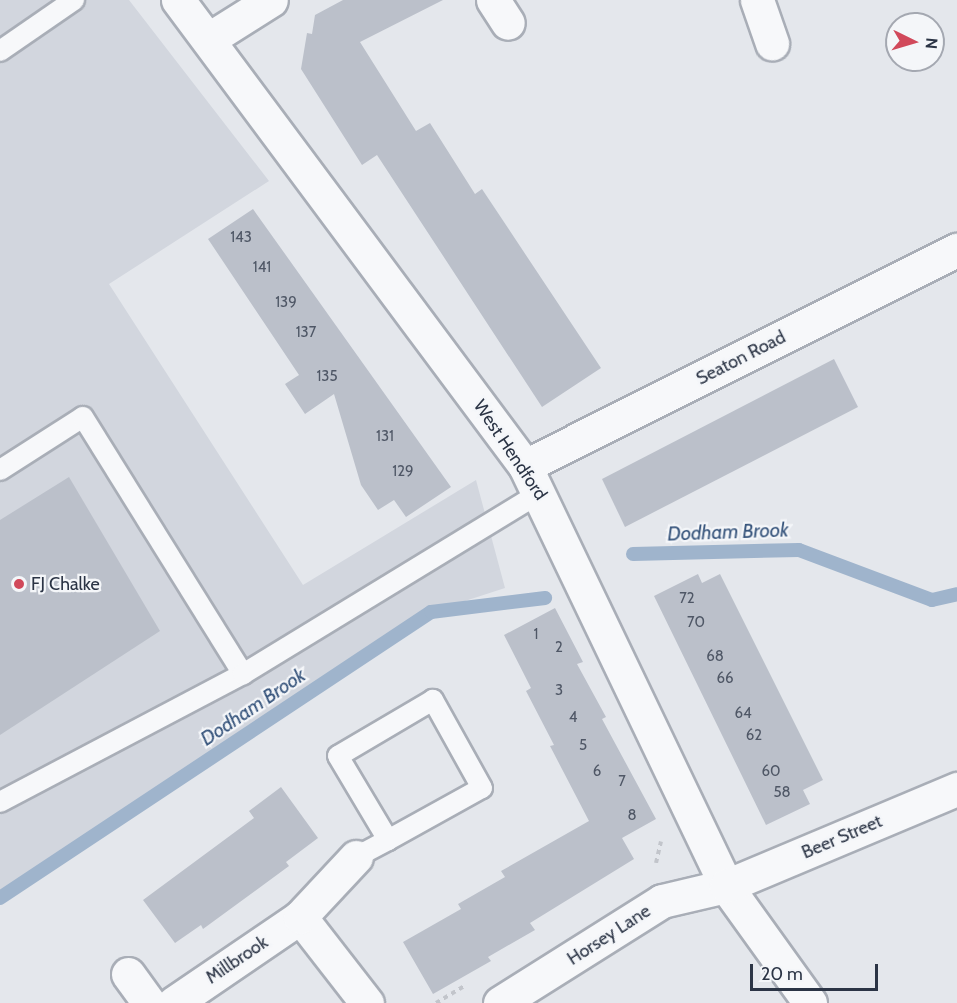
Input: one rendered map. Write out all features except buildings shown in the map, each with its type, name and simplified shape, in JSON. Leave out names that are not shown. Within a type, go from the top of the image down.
[{"type":"street","name":"West Hendford","points":[[178,0],[533,479],[726,886],[810,1003]]},
{"type":"street","points":[[209,39],[271,0]]},
{"type":"street","points":[[757,0],[772,43]]},
{"type":"street","name":"Seaton Road","points":[[533,479],[957,250]]},
{"type":"street","name":"Beer Street","points":[[726,886],[957,789]]},
{"type":"street","name":"Millbrook","points":[[174,1003],[300,917],[356,857]]},
{"type":"street","name":"Horsey Lane","points":[[500,1003],[662,901],[726,886]]},
{"type":"street","points":[[300,917],[367,1003]]},
{"type":"street","points":[[128,974],[149,1003]]},
{"type":"lane","points":[[0,51],[74,0]]},
{"type":"lane","points":[[0,470],[83,417],[243,674]]},
{"type":"lane","points":[[0,802],[243,674],[533,479]]},
{"type":"lane","points":[[356,857],[388,840],[482,788],[433,700],[338,756],[388,840]]},
{"type":"shaded area","points":[[0,0],[129,0],[269,181],[109,284],[303,585],[476,480],[505,588],[431,612],[0,898]]},
{"type":"waterway","name":"Dodham Brook","points":[[633,554],[799,550],[932,600],[957,594]]},
{"type":"waterway","name":"Dodham Brook","points":[[0,898],[431,612],[545,598]]},
{"type":"place","name":"FJ Chalke","points":[[19,584]]}]
